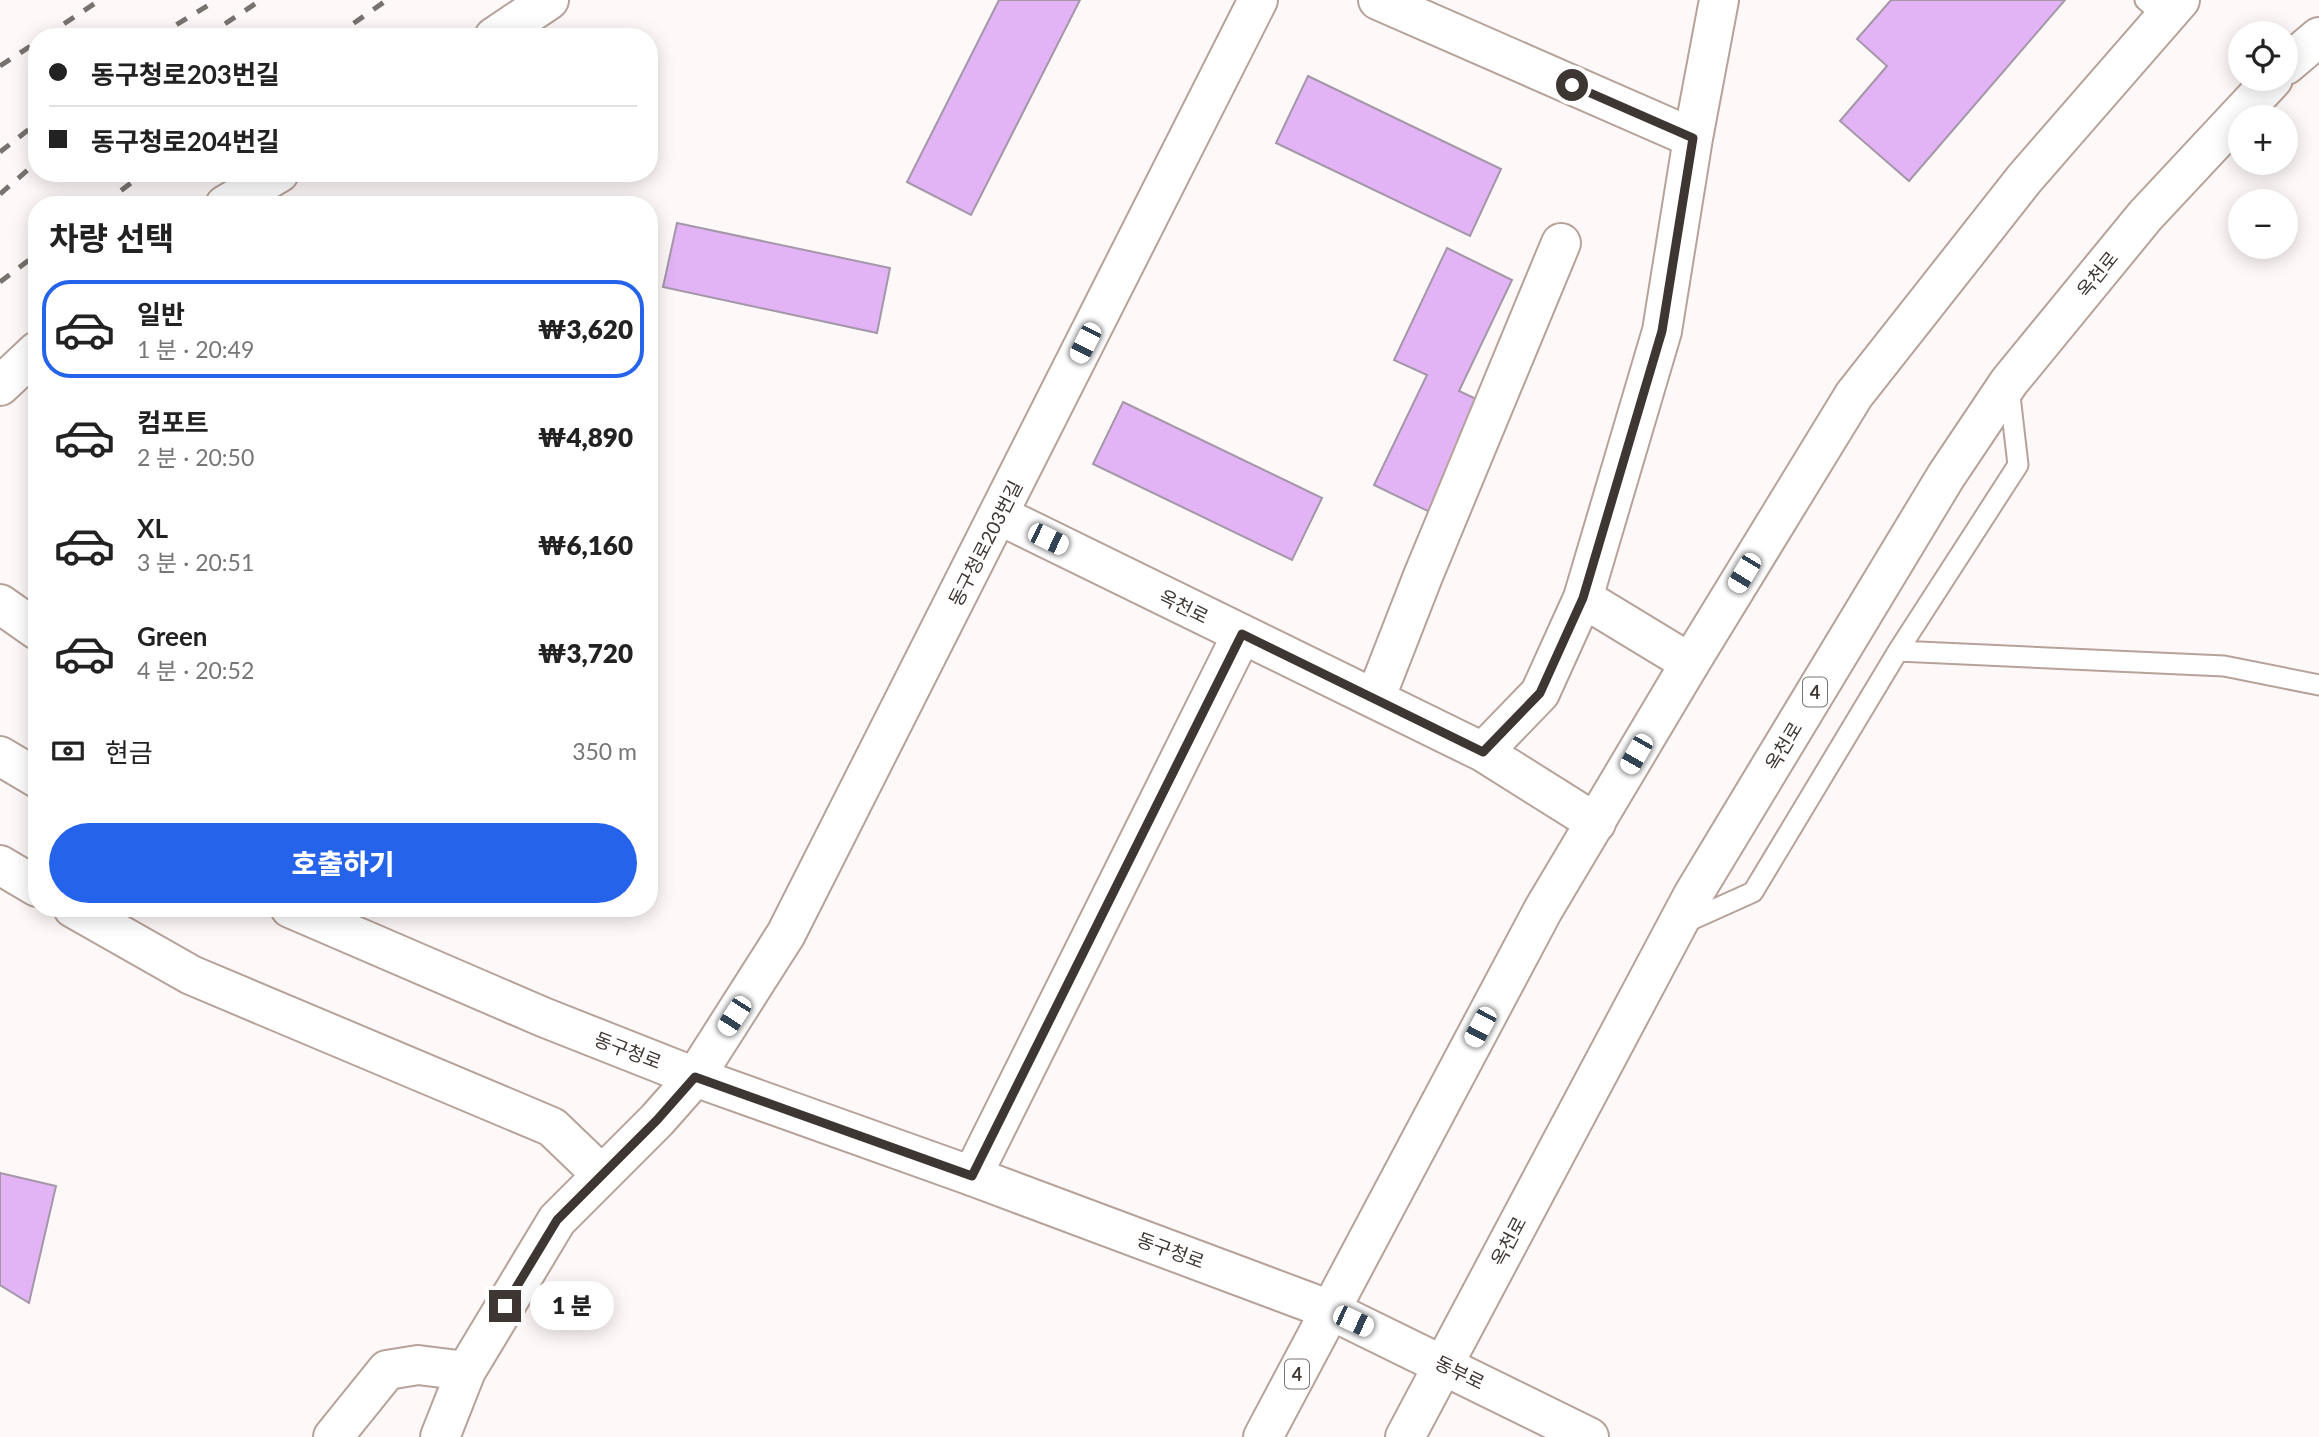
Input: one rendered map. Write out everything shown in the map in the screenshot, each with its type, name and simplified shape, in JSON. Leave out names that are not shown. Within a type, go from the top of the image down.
[{"type":"street","points":[[507,28],[549,0]]},
{"type":"street","name":"동구청로203번길","points":[[440,1437],[466,1371],[557,1220],[657,1120],[695,1077],[786,934],[1258,0]]},
{"type":"street","points":[[1378,0],[1693,138]]},
{"type":"street","points":[[1483,752],[1540,693],[1583,598],[1662,331],[1693,138],[1719,0]]},
{"type":"street","name":"4","points":[[1264,1437],[1543,910],[1854,395],[2163,6]]},
{"type":"street","points":[[2298,55],[2319,37]]},
{"type":"street","name":"옥천로","points":[[1405,1437],[1676,926],[1931,500],[2009,382],[2145,215],[2262,91]]},
{"type":"street","points":[[240,196],[264,182]]},
{"type":"street","points":[[1375,699],[1561,243]]},
{"type":"street","points":[[0,386],[28,360]]},
{"type":"street","name":"옥천로","points":[[999,515],[1483,752],[1596,823]]},
{"type":"street","points":[[1583,598],[1690,663]]},
{"type":"street","points":[[0,604],[28,624]]},
{"type":"street","points":[[972,1176],[1242,634]]},
{"type":"street","points":[[0,756],[28,773]]},
{"type":"street","points":[[0,864],[28,881]]},
{"type":"street","points":[[89,917],[191,975],[552,1127],[601,1175]]},
{"type":"street","name":"동구청로","points":[[311,917],[542,1017],[695,1077],[972,1176],[1330,1310]]},
{"type":"street","name":"동부로","points":[[1330,1310],[1589,1437]]},
{"type":"street","points":[[333,1437],[387,1370],[418,1365],[466,1371]]},
{"type":"lane","points":[[1676,926],[1753,891],[1898,651],[2018,465],[2009,382]]},
{"type":"lane","points":[[1898,651],[2224,666],[2319,685]]},
{"type":"building","points":[[999,0],[1080,0],[971,215],[907,182]]},
{"type":"building","points":[[1891,0],[2065,0],[1909,181],[1840,121],[1887,66],[1857,39]]},
{"type":"building","points":[[1308,76],[1501,169],[1470,236],[1276,143]]},
{"type":"building","points":[[677,223],[890,268],[877,333],[663,287]]},
{"type":"building","points":[[1447,248],[1512,280],[1459,391],[1489,405],[1436,515],[1374,485],[1427,375],[1394,360]]},
{"type":"building","points":[[1123,402],[1322,498],[1292,560],[1093,464]]},
{"type":"building","points":[[0,1173],[56,1186],[29,1303],[0,1285]]},
{"type":"railway","points":[[58,28],[100,0]]},
{"type":"railway","points":[[171,28],[217,0]]},
{"type":"railway","points":[[219,28],[261,0]]},
{"type":"railway","points":[[347,28],[387,0]]},
{"type":"railway","points":[[0,66],[28,48]]},
{"type":"railway","points":[[0,152],[28,130]]},
{"type":"railway","points":[[0,194],[28,170]]},
{"type":"railway","points":[[114,196],[132,182]]},
{"type":"railway","points":[[0,282],[28,261]]},
{"type":"route","points":[[505,1306],[557,1220],[657,1120],[695,1077],[972,1176],[1242,634],[1483,752],[1540,693],[1583,598],[1662,331],[1693,138],[1572,85]]}]
